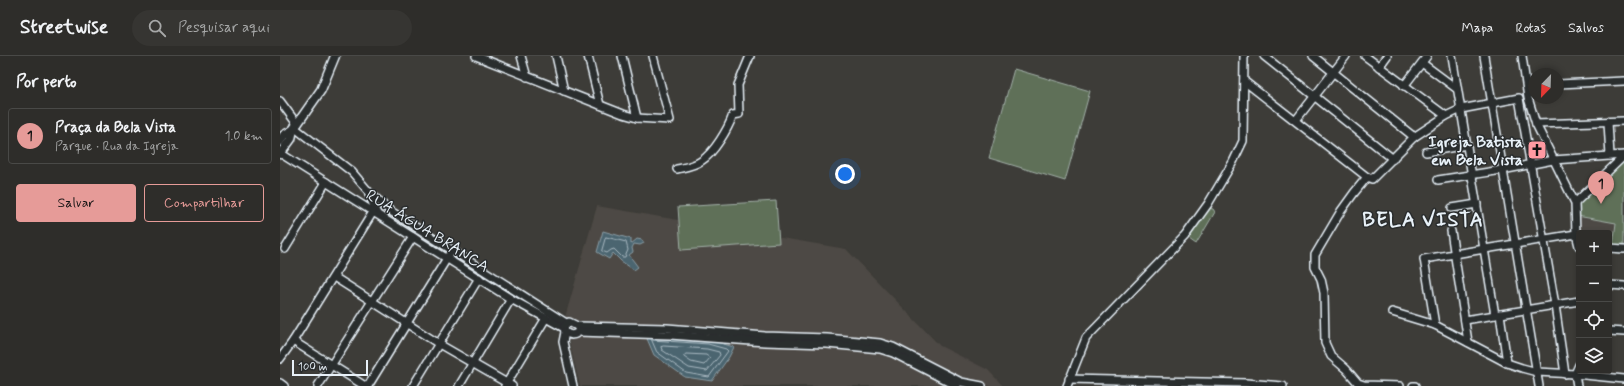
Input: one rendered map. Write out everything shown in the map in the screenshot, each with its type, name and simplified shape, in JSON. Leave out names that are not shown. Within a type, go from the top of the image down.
[{"type":"main road","points":[[280,153],[291,139],[295,127],[321,90],[335,56]]},
{"type":"main road","points":[[280,141],[284,135],[295,127]]},
{"type":"street","points":[[476,56],[527,77],[637,118],[670,120],[653,56]]},
{"type":"street","points":[[521,56],[527,77]]},
{"type":"street","points":[[556,56],[564,91]]},
{"type":"street","points":[[588,56],[600,105]]},
{"type":"street","points":[[622,56],[637,118]]},
{"type":"street","points":[[677,169],[702,161],[714,148],[730,124],[733,115],[739,114],[738,85],[750,56]]},
{"type":"street","points":[[1244,56],[1243,141],[1233,162],[1208,204],[1185,236],[1086,338],[1071,383],[1283,386]]},
{"type":"street","points":[[1264,56],[1393,159]]},
{"type":"street","points":[[1313,56],[1414,137]]},
{"type":"street","points":[[1296,120],[1346,56]]},
{"type":"street","points":[[1365,56],[1446,116]]},
{"type":"street","points":[[1379,66],[1387,56]]},
{"type":"street","points":[[1404,86],[1427,56]]},
{"type":"street","points":[[1452,56],[1484,248],[1507,363]]},
{"type":"street","points":[[1484,56],[1539,386]]},
{"type":"street","points":[[1522,56],[1528,78]]},
{"type":"street","points":[[1422,63],[1457,89]]},
{"type":"street","points":[[1244,81],[1296,120],[1367,177],[1372,179],[1414,137],[1446,116],[1461,109],[1518,98],[1555,305],[1565,374]]},
{"type":"street","points":[[1564,84],[1624,81]]},
{"type":"street","points":[[280,101],[295,127],[352,172],[369,192],[389,210],[451,250],[565,328],[572,335],[578,329],[668,328],[880,343],[961,382],[982,386]]},
{"type":"street","points":[[1435,325],[1424,259],[1543,238],[1576,234],[1575,203],[1536,124],[1533,104]]},
{"type":"street","points":[[1536,124],[1624,121]]},
{"type":"street","points":[[1608,122],[1610,156]]},
{"type":"street","points":[[1426,152],[1467,145]]},
{"type":"street","name":"RUA ÁGUA BRANCA","points":[[280,153],[511,299],[565,328]]},
{"type":"street","points":[[1438,180],[1553,160],[1624,156]]},
{"type":"street","points":[[1575,203],[1624,156]]},
{"type":"street","points":[[1367,177],[1345,205],[1314,255],[1315,267],[1324,293],[1325,342],[1330,356],[1346,369],[1358,383],[1364,385],[1400,386]]},
{"type":"street","points":[[285,249],[326,182]]},
{"type":"street","points":[[280,359],[375,213],[369,192]]},
{"type":"street","points":[[1452,208],[1477,204]]},
{"type":"street","points":[[1451,231],[1468,342]]},
{"type":"street","points":[[318,386],[413,237]]},
{"type":"street","points":[[1612,248],[1624,249]]},
{"type":"street","points":[[368,386],[450,255],[451,250]]},
{"type":"street","points":[[334,277],[406,324],[508,385],[546,318]]},
{"type":"street","points":[[413,386],[479,278]]},
{"type":"street","points":[[1612,285],[1624,286]]},
{"type":"street","points":[[459,386],[511,299]]},
{"type":"street","points":[[1465,320],[1576,302]]},
{"type":"street","points":[[1392,312],[1435,325],[1507,363],[1537,372],[1624,379]]},
{"type":"street","points":[[573,386],[563,342],[565,328],[572,323],[578,329],[765,342],[827,344],[880,349],[893,353],[957,386]]},
{"type":"street","points":[[1612,331],[1624,332]]},
{"type":"street","points":[[293,341],[365,386]]},
{"type":"street","points":[[1575,374],[1577,386]]},
{"type":"street","points":[[280,383],[284,386]]},
{"type":"shaded area","points":[[597,206],[846,249],[940,346],[988,370],[1003,386],[580,386],[564,321]]},
{"type":"shaded area","points":[[1577,216],[1616,223],[1613,246],[1612,230],[1579,230]]},
{"type":"green space","points":[[1014,69],[1090,91],[1065,181],[989,158]]},
{"type":"green space","points":[[1624,160],[1624,247],[1613,246],[1616,223],[1577,216],[1579,203]]},
{"type":"green space","points":[[776,201],[779,243],[681,250],[678,207]]},
{"type":"green space","points":[[1208,208],[1213,209],[1215,212],[1196,244],[1189,239]]},
{"type":"water","points":[[603,231],[631,239],[631,244],[637,239],[642,240],[644,243],[640,245],[634,244],[632,248],[633,252],[629,255],[638,267],[634,270],[613,253],[609,259],[597,252]]},
{"type":"water","points":[[645,334],[709,340],[734,347],[729,357],[712,381],[685,377],[654,355]]},
{"type":"place","name":"Igreja Batista em Bela Vista","points":[[1537,150]]},
{"type":"place","name":"Praça da Bela Vista","points":[[1601,204]]},
{"type":"district","name":"BELA VISTA","points":[[1423,219]]}]
